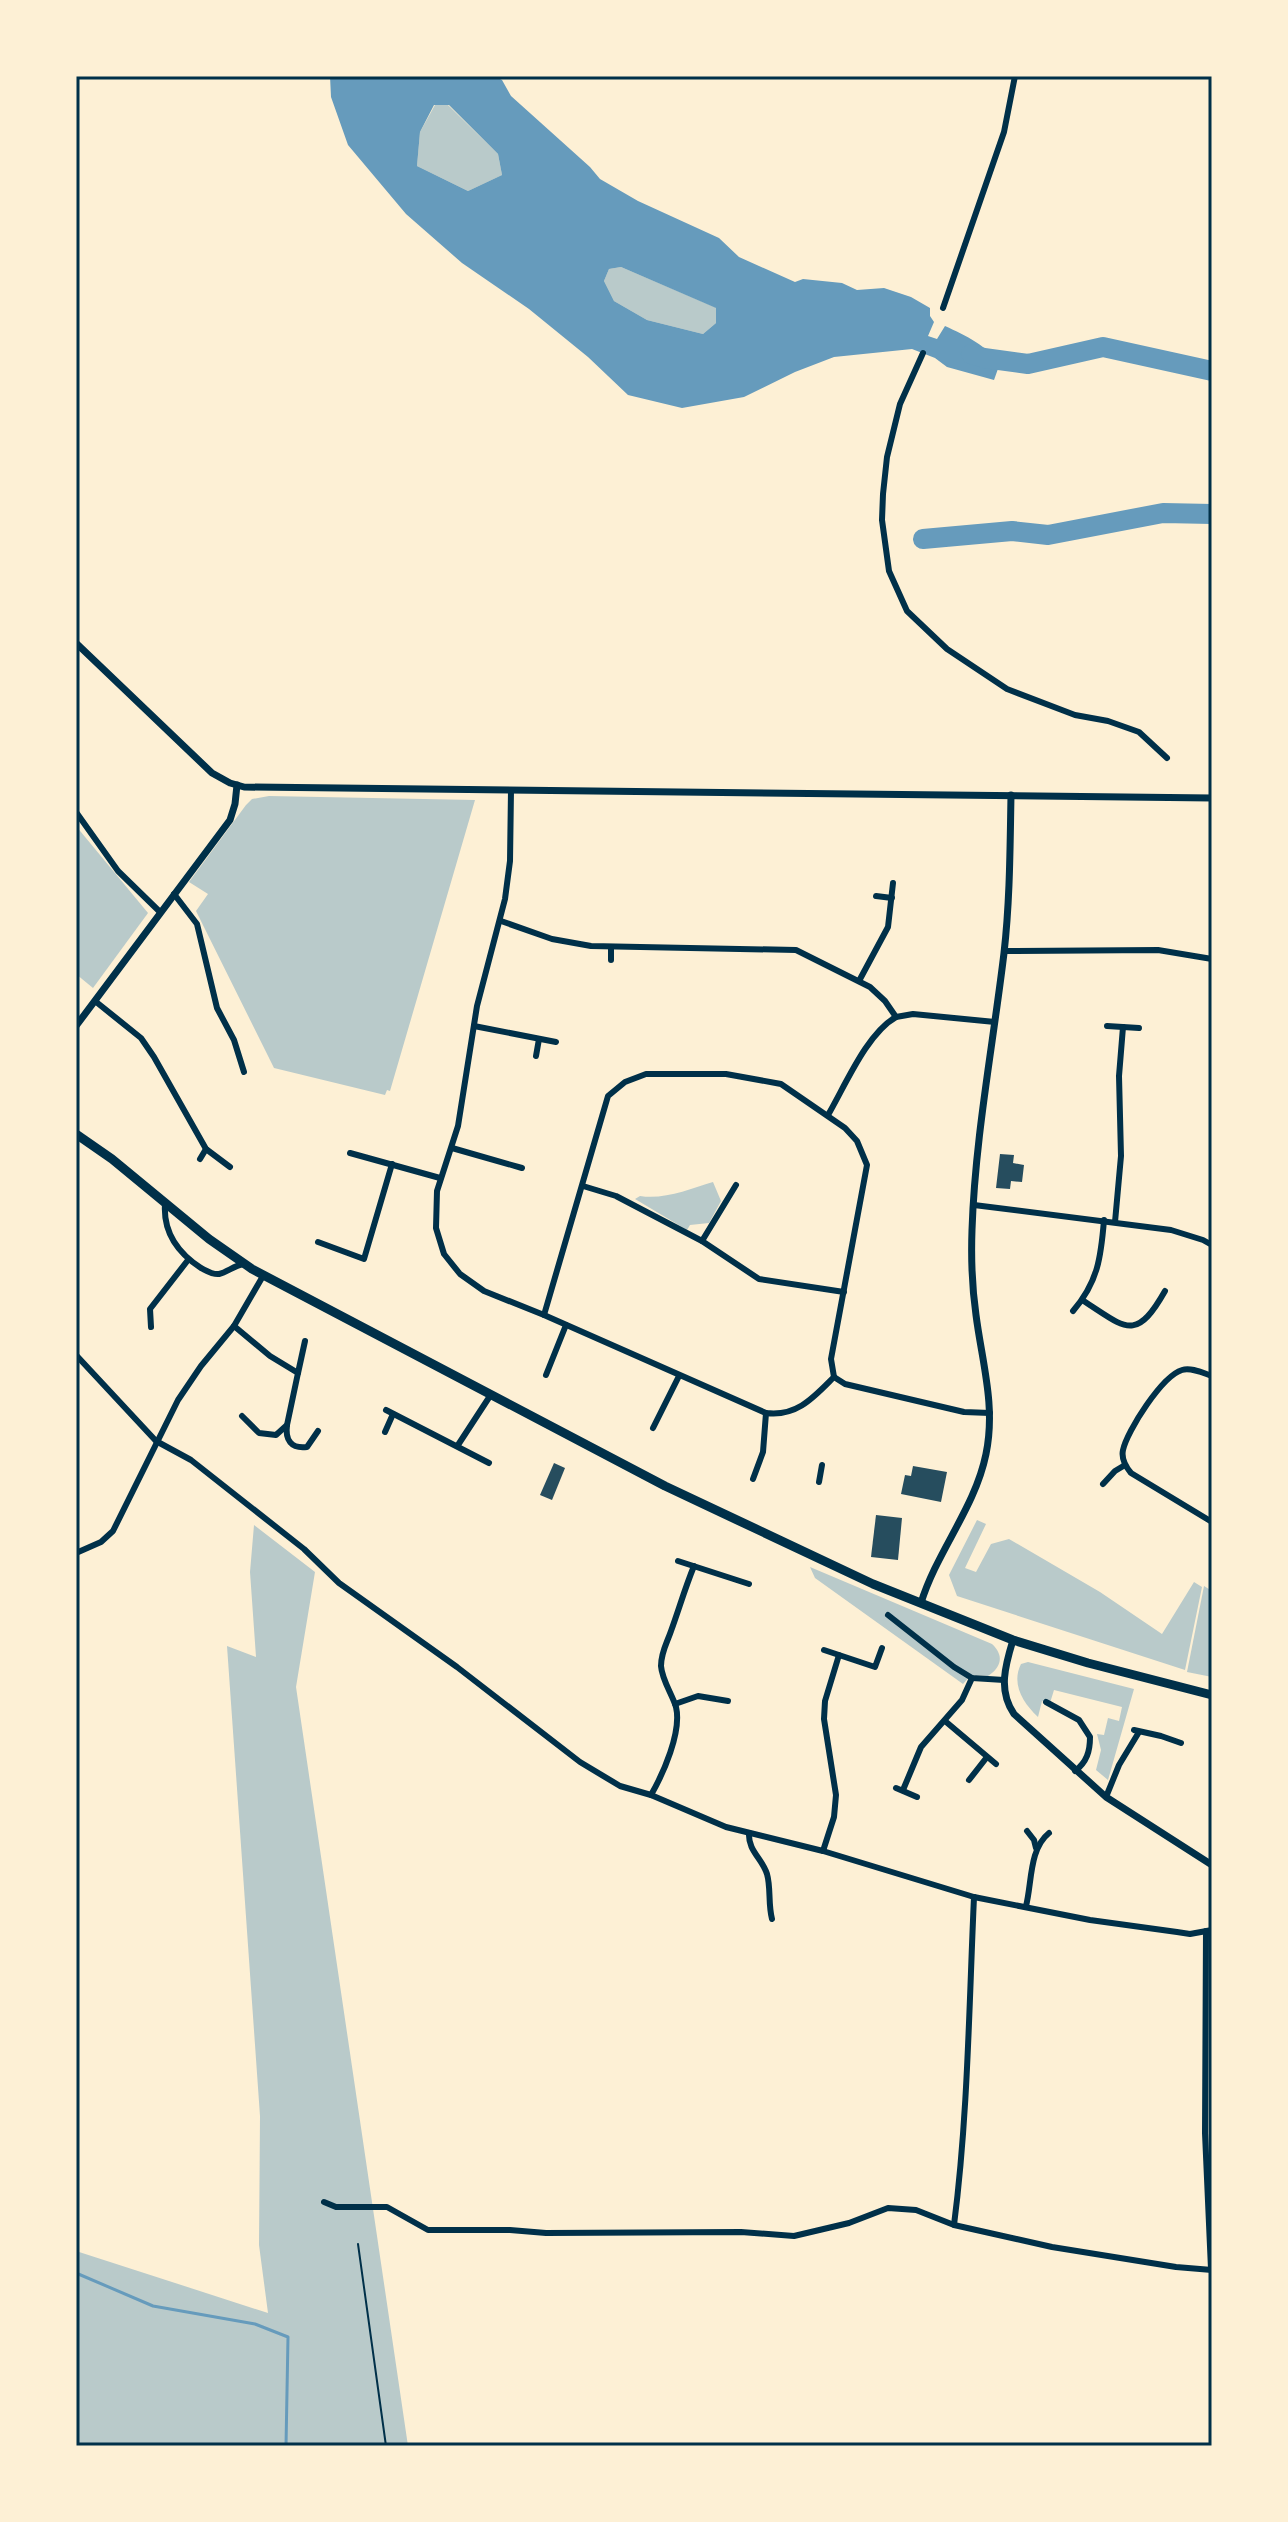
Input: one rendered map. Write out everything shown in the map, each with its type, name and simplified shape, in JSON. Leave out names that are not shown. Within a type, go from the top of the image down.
[{"type":"main road","points":[[76,1134],[243,1264],[263,1276],[711,1509],[873,1584],[1013,1640],[1212,1695]]},
{"type":"street","points":[[943,308],[1004,132],[1015,76]]},
{"type":"street","points":[[923,353],[900,404],[887,457],[883,494],[882,520],[889,571],[907,611],[947,649],[1007,689],[1075,715],[1108,721],[1139,732],[1167,758]]},
{"type":"street","points":[[76,643],[212,773],[237,785],[255,788],[1212,798]]},
{"type":"street","points":[[76,1026],[230,820],[237,785]]},
{"type":"street","points":[[511,790],[510,861],[501,921],[474,1026],[463,1104],[452,1148],[440,1178],[436,1204],[436,1228],[444,1254],[473,1286],[766,1413],[779,1415],[801,1407],[834,1377]]},
{"type":"street","points":[[921,1603],[950,1539],[974,1496],[986,1453],[990,1413],[974,1293],[974,1205],[1009,905],[1011,795]]},
{"type":"street","points":[[76,812],[118,871],[159,911]]},
{"type":"street","points":[[859,981],[888,927],[893,883]]},
{"type":"street","points":[[174,894],[197,924],[217,1008],[234,1040],[244,1072]]},
{"type":"street","points":[[876,896],[892,898]]},
{"type":"street","points":[[501,921],[569,943],[611,947],[784,948],[806,953],[859,981],[885,1001],[896,1017]]},
{"type":"street","points":[[611,947],[611,960]]},
{"type":"street","points":[[1004,951],[1158,950],[1212,959]]},
{"type":"street","points":[[95,1001],[125,1024],[147,1047],[206,1149],[230,1167]]},
{"type":"street","points":[[828,1115],[870,1042],[882,1027],[896,1017],[913,1014],[995,1022]]},
{"type":"street","points":[[474,1026],[556,1042]]},
{"type":"street","points":[[1107,1026],[1139,1028]]},
{"type":"street","points":[[1115,1222],[1121,1156],[1119,1076],[1123,1027]]},
{"type":"street","points":[[536,1056],[539,1039]]},
{"type":"street","points":[[544,1315],[608,1096],[625,1082],[646,1074],[726,1074],[781,1084],[828,1115],[857,1141],[867,1165],[831,1359],[834,1377],[845,1384],[964,1412],[990,1413]]},
{"type":"street","points":[[452,1148],[522,1168]]},
{"type":"street","points":[[200,1159],[206,1149]]},
{"type":"street","points":[[350,1153],[440,1178]]},
{"type":"street","points":[[318,1242],[364,1259],[392,1164]]},
{"type":"street","points":[[702,1241],[736,1185]]},
{"type":"street","points":[[583,1186],[616,1196],[702,1241],[759,1279],[844,1292]]},
{"type":"street","points":[[166,1203],[164,1217],[173,1243],[188,1260],[209,1273],[221,1274],[232,1266],[243,1264]]},
{"type":"street","points":[[974,1205],[1171,1230],[1212,1245]]},
{"type":"street","points":[[1073,1311],[1092,1285],[1102,1253],[1104,1220]]},
{"type":"street","points":[[151,1327],[150,1309],[188,1260]]},
{"type":"street","points":[[76,1553],[101,1542],[113,1531],[178,1400],[234,1326],[263,1276]]},
{"type":"street","points":[[1082,1300],[1123,1326],[1133,1327],[1151,1317],[1165,1291]]},
{"type":"street","points":[[546,1375],[566,1325]]},
{"type":"street","points":[[234,1326],[270,1356],[298,1373]]},
{"type":"street","points":[[305,1341],[286,1435],[290,1444],[300,1448],[307,1447],[318,1431]]},
{"type":"street","points":[[76,1355],[156,1441],[191,1460],[304,1549],[339,1583],[457,1667],[580,1762],[620,1786],[651,1795],[712,1822],[823,1851],[974,1897],[1090,1920],[1190,1934],[1209,1930],[1205,2133],[1211,2270],[1052,2247],[954,2225],[916,2210],[888,2208],[849,2223],[794,2236],[741,2232],[428,2230],[387,2207],[336,2207],[324,2202]]},
{"type":"street","points":[[1212,1376],[1182,1370],[1171,1377],[1146,1406],[1122,1452],[1131,1473],[1212,1522]]},
{"type":"street","points":[[653,1428],[679,1376]]},
{"type":"street","points":[[458,1445],[490,1396]]},
{"type":"street","points":[[385,1432],[389,1412],[489,1463]]},
{"type":"street","points":[[753,1479],[763,1452],[766,1413]]},
{"type":"street","points":[[242,1416],[259,1433],[276,1435],[287,1425]]},
{"type":"street","points":[[819,1482],[822,1465]]},
{"type":"street","points":[[1103,1484],[1125,1465]]},
{"type":"street","points":[[678,1561],[734,1584],[749,1584]]},
{"type":"street","points":[[651,1795],[661,1778],[677,1713],[661,1669],[663,1649],[694,1566]]},
{"type":"street","points":[[888,1615],[972,1678],[1004,1680]]},
{"type":"street","points":[[1013,1640],[1004,1680],[1007,1701],[1014,1714],[1106,1797],[1212,1865]]},
{"type":"street","points":[[824,1650],[875,1667],[882,1648]]},
{"type":"street","points":[[823,1851],[834,1817],[836,1795],[824,1719],[825,1701],[839,1655]]},
{"type":"street","points":[[917,1797],[900,1789],[921,1747],[945,1721],[969,1688],[972,1678]]},
{"type":"street","points":[[716,1698],[719,1688]]},
{"type":"street","points":[[675,1704],[698,1696],[728,1701]]},
{"type":"street","points":[[1046,1702],[1079,1720],[1090,1737],[1088,1756],[1075,1771]]},
{"type":"street","points":[[945,1721],[996,1764]]},
{"type":"street","points":[[1106,1797],[1137,1731],[1181,1743]]},
{"type":"street","points":[[969,1780],[987,1757]]},
{"type":"street","points":[[1027,1831],[1036,1848]]},
{"type":"street","points":[[749,1833],[749,1843],[768,1877],[768,1903],[772,1919]]},
{"type":"street","points":[[1026,1906],[1036,1848],[1049,1833]]},
{"type":"street","points":[[954,2225],[966,2103],[974,1897]]},
{"type":"path","points":[[358,2244],[386,2446]]},
{"type":"shaded area","points":[[435,105],[448,105],[498,154],[502,175],[468,191],[417,166],[420,132]]},
{"type":"shaded area","points":[[621,267],[717,308],[716,323],[703,334],[647,320],[614,301],[604,281],[609,269]]},
{"type":"shaded area","points":[[269,796],[475,800],[390,1091],[387,1090],[385,1095],[274,1068],[196,911],[208,894],[189,882],[246,805],[252,799]]},
{"type":"shaded area","points":[[76,826],[148,913],[93,988],[76,974]]},
{"type":"shaded area","points":[[713,1182],[721,1201],[709,1223],[690,1225],[687,1230],[635,1199],[668,1195]]},
{"type":"shaded area","points":[[977,1520],[986,1524],[965,1568],[976,1572],[991,1544],[1009,1539],[1100,1592],[1162,1634],[1194,1582],[1202,1587],[1185,1670],[957,1596],[949,1575]]},
{"type":"shaded area","points":[[254,1525],[315,1572],[296,1687],[408,2446],[76,2446],[76,2251],[268,2313],[259,2245],[260,2116],[227,1646],[256,1657],[250,1572]]},
{"type":"shaded area","points":[[810,1567],[992,1644],[1000,1657],[999,1665],[988,1676],[971,1675],[963,1684],[815,1578]]},
{"type":"shaded area","points":[[1204,1586],[1212,1591],[1212,1677],[1187,1672]]},
{"type":"shaded area","points":[[1028,1662],[1134,1689],[1108,1780],[1096,1770],[1101,1750],[1097,1734],[1104,1735],[1108,1718],[1119,1721],[1122,1707],[1054,1690],[1050,1703],[1042,1701],[1038,1717],[1023,1699],[1018,1686],[1018,1671],[1021,1664]]},
{"type":"water","points":[[330,76],[494,76],[502,80],[511,96],[600,179],[638,201],[719,238],[739,257],[795,282],[803,279],[842,283],[857,290],[884,288],[911,297],[930,308],[934,322],[928,336],[937,339],[945,326],[989,352],[999,366],[994,380],[947,367],[935,358],[912,349],[834,357],[744,397],[682,408],[628,395],[588,357],[529,309],[462,263],[406,214],[348,145],[331,97]],"holes":[[[434,105],[449,105],[498,154],[502,175],[468,191],[417,166],[420,132]],[[621,267],[716,308],[716,323],[703,334],[647,320],[614,301],[604,281],[609,269]]]},
{"type":"building","points":[[1000,1154],[1014,1155],[1013,1163],[1024,1165],[1022,1182],[1011,1181],[1010,1189],[996,1188]]},
{"type":"building","points":[[554,1463],[565,1468],[552,1500],[540,1495]]},
{"type":"building","points":[[913,1466],[947,1472],[941,1502],[901,1494],[905,1475],[911,1476]]},
{"type":"building","points":[[876,1515],[902,1518],[898,1560],[871,1557]]},
{"type":"waterway","points":[[971,354],[1028,364],[1103,347],[1212,371]]},
{"type":"waterway","points":[[923,539],[1012,531],[1048,535],[1163,513],[1212,514]]},
{"type":"waterway","points":[[76,2273],[153,2306],[255,2324],[288,2337],[286,2446]]}]
